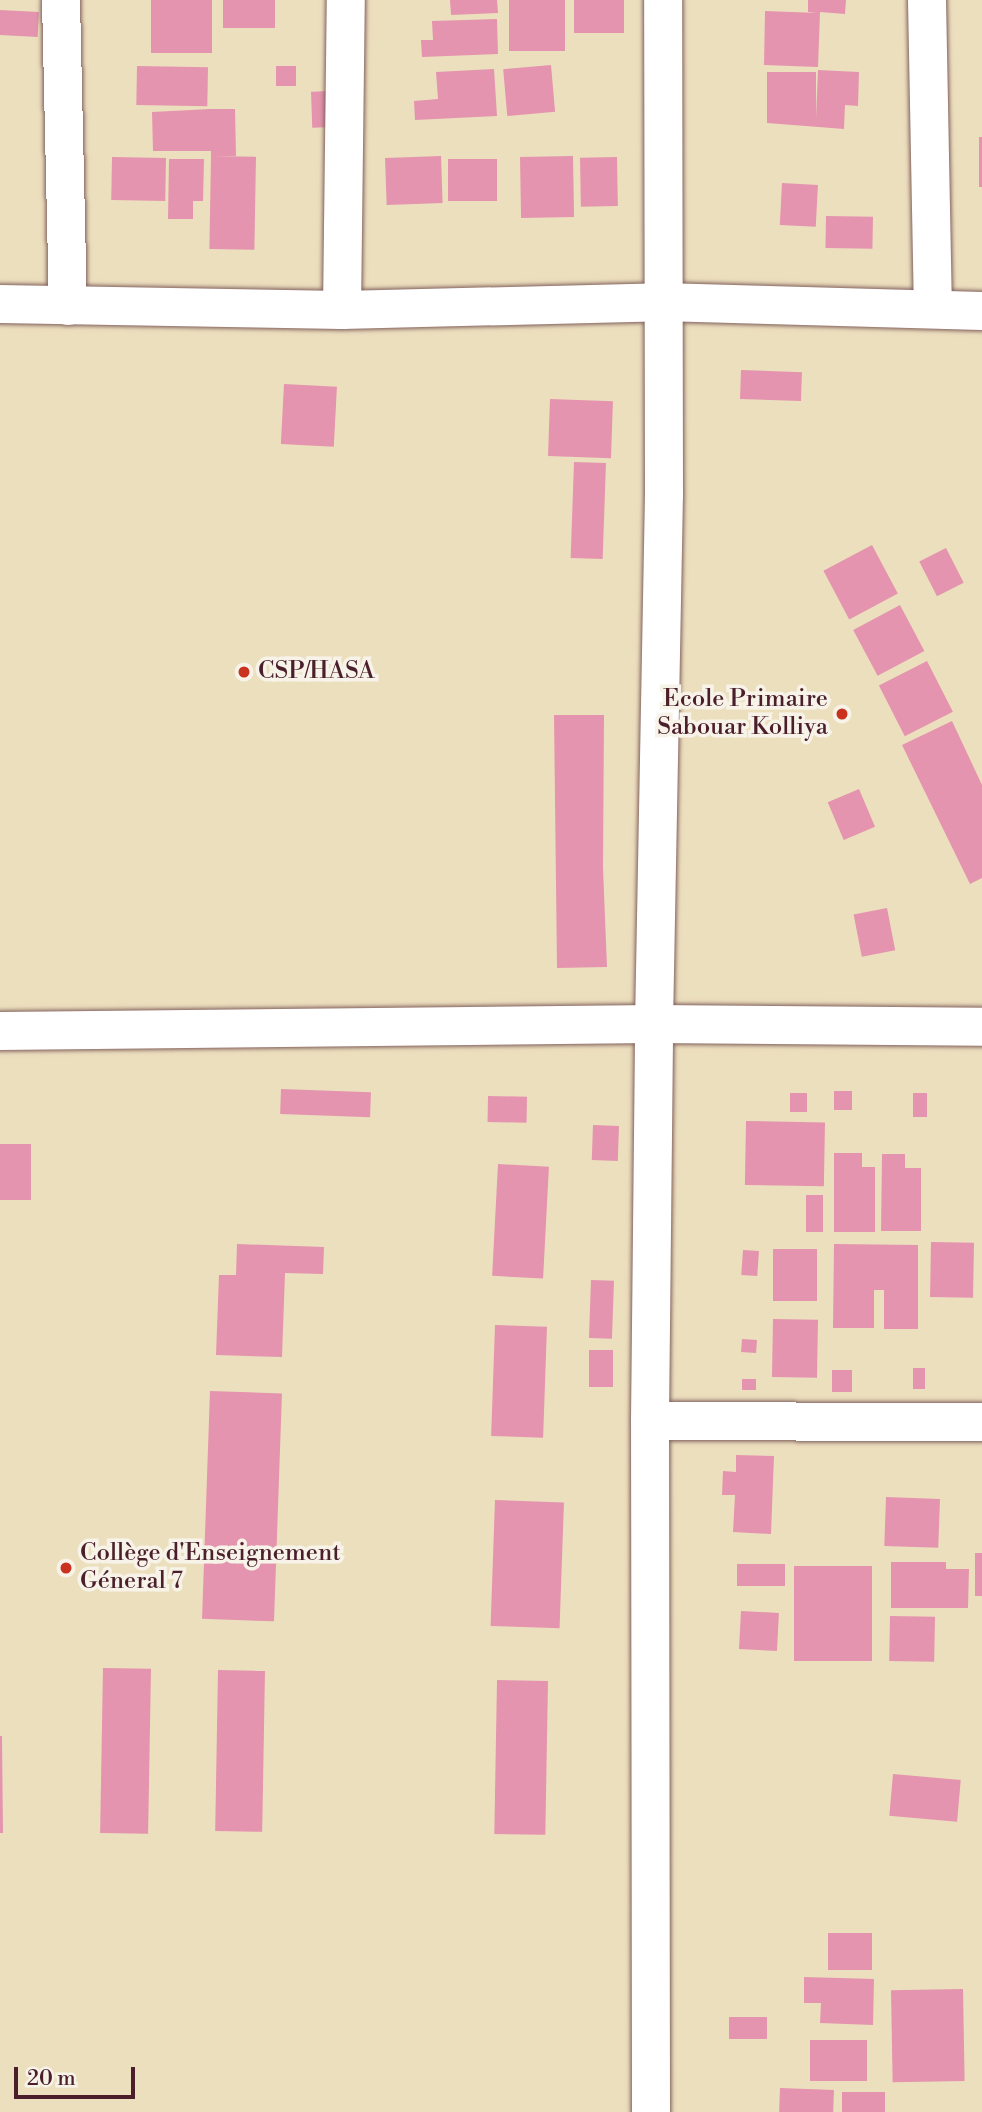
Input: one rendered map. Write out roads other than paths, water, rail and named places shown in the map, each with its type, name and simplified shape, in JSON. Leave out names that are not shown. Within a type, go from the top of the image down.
[{"type":"street","points":[[61,0],[68,306]]},
{"type":"street","points":[[342,310],[345,0]]},
{"type":"street","points":[[651,2112],[650,1421],[664,495],[663,0]]},
{"type":"street","points":[[927,0],[933,309]]},
{"type":"street","points":[[0,304],[342,310],[662,302],[982,311]]},
{"type":"street","points":[[0,1031],[654,1024],[982,1027]]},
{"type":"street","points":[[650,1421],[982,1422]]},
{"type":"place","name":"CSP/HASA","points":[[244,672]]},
{"type":"place","name":"Ecole Primaire Sabouar Kolliya","points":[[842,714]]},
{"type":"place","name":"Collège d'Enseignement Géneral 7","points":[[66,1568]]}]
